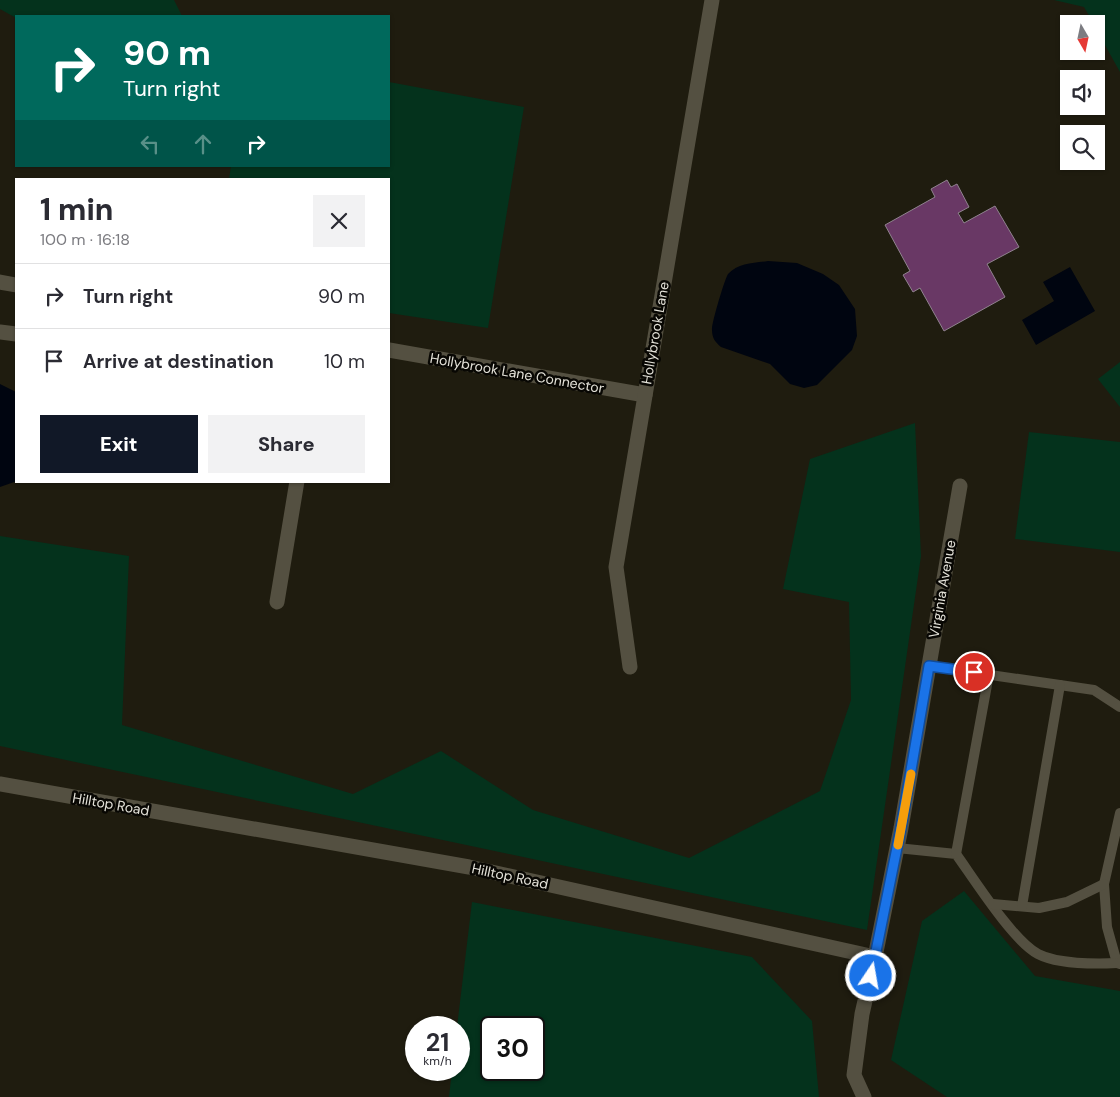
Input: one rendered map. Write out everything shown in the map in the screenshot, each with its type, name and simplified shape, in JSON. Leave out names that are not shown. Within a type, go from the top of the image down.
[{"type":"street","name":"Hollybrook Lane","points":[[630,667],[616,567],[712,0]]},
{"type":"street","points":[[0,282],[15,285]]},
{"type":"street","points":[[0,332],[15,334]]},
{"type":"street","name":"Hollybrook Lane Connector","points":[[390,350],[645,395]]},
{"type":"street","points":[[277,602],[297,483]]},
{"type":"street","name":"Virginia Avenue","points":[[875,957],[897,848],[960,486]]},
{"type":"street","name":"Hilltop Road","points":[[0,784],[469,867],[875,957]]},
{"type":"street","points":[[864,1097],[854,1075],[862,1014],[875,957]]},
{"type":"lane","points":[[929,666],[1094,690],[1120,707]]},
{"type":"lane","points":[[989,674],[956,854],[1013,931],[1038,954],[1081,964],[1119,963],[1108,927],[1104,884],[1120,812]]},
{"type":"lane","points":[[1022,906],[1060,685]]},
{"type":"lane","points":[[897,848],[956,854]]},
{"type":"lane","points":[[993,904],[1039,908],[1067,902],[1104,884]]},
{"type":"green space","points":[[0,0],[174,0],[182,15],[15,15],[15,17],[0,9]]},
{"type":"green space","points":[[1054,0],[1120,0],[1120,72],[1105,45],[1105,15],[1089,15],[1084,7]]},
{"type":"green space","points":[[390,82],[524,107],[488,328],[390,313],[390,178],[229,178],[231,167],[390,167]]},
{"type":"green space","points":[[1120,362],[1120,407],[1098,379]]},
{"type":"green space","points":[[915,423],[921,556],[867,930],[0,746],[0,536],[129,556],[122,725],[353,794],[441,751],[533,810],[689,858],[820,791],[851,700],[849,602],[783,589],[810,459]]},
{"type":"green space","points":[[1029,432],[1120,442],[1120,552],[1015,539]]},
{"type":"green space","points":[[964,891],[1035,976],[1120,991],[1120,1097],[947,1097],[891,1060],[922,921]]},
{"type":"green space","points":[[472,902],[752,957],[812,1021],[819,1097],[449,1097],[451,1081],[470,1081],[470,1016],[458,1016]]},
{"type":"shaded area","points":[[768,261],[797,263],[823,274],[839,285],[855,309],[857,336],[852,350],[817,385],[804,388],[790,384],[770,364],[721,347],[713,338],[714,320],[728,274],[741,266]]},
{"type":"shaded area","points":[[1070,267],[1095,311],[1036,345],[1022,320],[1054,301],[1043,282]]},
{"type":"shaded area","points":[[0,384],[15,392],[15,482],[0,487]]},
{"type":"building","points":[[947,180],[951,187],[957,184],[969,207],[958,213],[964,223],[995,206],[1019,247],[987,264],[1005,297],[944,331],[920,288],[913,292],[903,275],[910,271],[885,225],[935,197],[931,189]]},
{"type":"slow traffic","points":[[898,845],[911,774]]},
{"type":"route","points":[[871,976],[901,828],[929,666],[974,672]]}]
